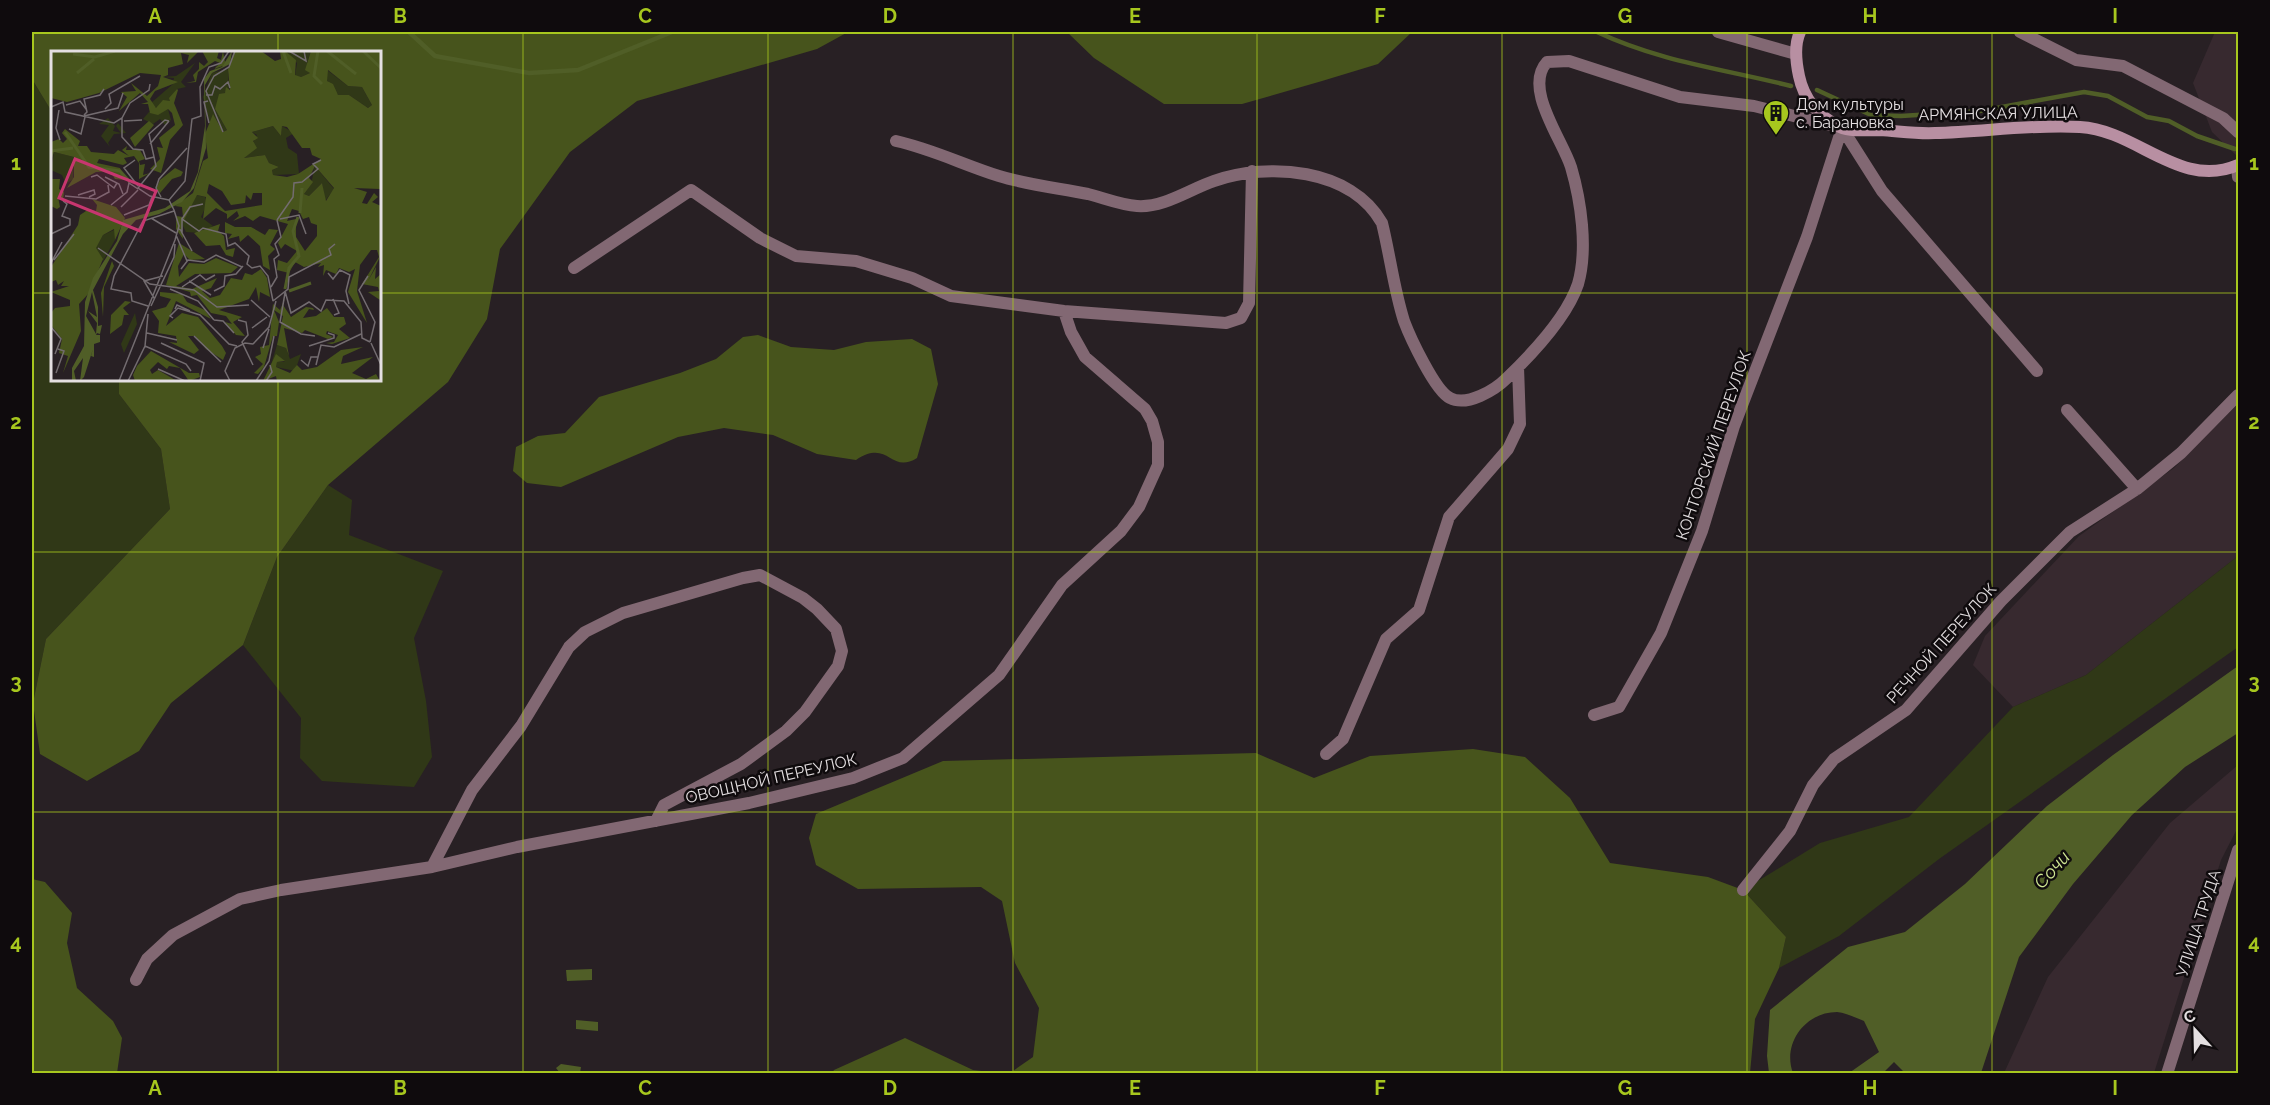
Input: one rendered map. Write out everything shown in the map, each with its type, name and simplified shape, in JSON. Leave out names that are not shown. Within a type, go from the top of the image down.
[{"type":"street","points":[[1718,32],[1796,54]]},
{"type":"street","points":[[1800,32],[1796,54],[1801,88],[1808,102],[1822,116],[1842,128],[1882,191],[2037,371]]},
{"type":"street","points":[[2020,32],[2076,60],[2123,66],[2223,118],[2238,132]]},
{"type":"street","points":[[896,141],[930,149],[997,175],[1138,206],[1181,196],[1214,181],[1252,171],[1298,172],[1331,182],[1365,200],[1376,211],[1382,223],[1404,320],[1440,389],[1449,398],[1472,398],[1489,391],[1518,367],[1539,345],[1577,284],[1582,249],[1578,198],[1570,166],[1543,104],[1538,83],[1541,69],[1547,62],[1569,61],[1680,97],[1754,106],[1842,128]]},
{"type":"street","name":"АРМЯНСКАЯ УЛИЦА","points":[[1842,128],[1933,133],[2083,127],[2121,137],[2195,172],[2235,169]]},
{"type":"street","name":"КОНТОРСКИЙ ПЕРЕУЛОК","points":[[1594,715],[1619,707],[1661,633],[1702,531],[1734,426],[1807,237],[1842,128]]},
{"type":"street","points":[[574,268],[691,190],[760,238],[796,256],[856,261],[912,278],[951,296],[1064,311],[1226,323],[1241,318],[1249,303],[1252,171]]},
{"type":"street","name":"ОВОЩНОЙ ПЕРЕУЛОК","points":[[136,980],[147,959],[173,935],[240,899],[281,890],[432,867],[517,847],[749,803],[853,778],[903,758],[999,675],[1062,585],[1121,531],[1138,507],[1158,465],[1158,442],[1152,421],[1145,409],[1084,357],[1071,332],[1064,311]]},
{"type":"street","points":[[1326,754],[1343,739],[1386,639],[1419,610],[1449,517],[1508,449],[1520,424],[1518,367]]},
{"type":"street","name":"РЕЧНОЙ ПЕРЕУЛОК","points":[[1743,890],[1790,831],[1812,785],[1834,759],[1906,710],[2001,601],[2070,532],[2137,489],[2181,453],[2238,394]]},
{"type":"street","points":[[2067,410],[2137,489]]},
{"type":"street","points":[[432,867],[472,790],[521,726],[569,647],[585,632],[623,613],[734,581],[760,575],[778,583],[803,598],[836,629],[842,651],[838,666],[805,712],[786,731],[741,764],[664,805],[656,821]]},
{"type":"street","name":"УЛИЦА ТРУДА","points":[[2167,1074],[2238,850]]},
{"type":"shaded area","points":[[32,32],[848,32],[817,49],[637,101],[570,152],[500,249],[487,319],[448,382],[328,485],[277,557],[243,645],[171,703],[139,751],[87,781],[40,754],[33,703],[46,639],[170,509],[161,449],[119,394],[119,381],[381,381],[381,51],[51,51],[51,110],[32,79]]},
{"type":"shaded area","points":[[1067,32],[1412,32],[1378,64],[1322,81],[1242,104],[1164,104],[1094,58]]},
{"type":"shaded area","points":[[2215,32],[2238,32],[2238,157],[2212,132],[2193,83]]},
{"type":"shaded area","points":[[32,79],[51,110],[51,381],[119,381],[119,394],[161,449],[170,509],[46,639],[33,703]]},
{"type":"shaded area","points":[[758,335],[791,347],[834,350],[866,342],[912,339],[931,349],[938,384],[917,458],[901,462],[876,453],[867,454],[856,460],[817,454],[773,435],[724,428],[678,437],[561,487],[527,483],[513,471],[516,447],[538,436],[565,433],[599,397],[680,373],[716,359],[743,337]]},
{"type":"shaded area","points":[[2238,404],[2238,556],[2086,675],[2013,707],[1973,665],[1985,636],[2079,536],[2174,468]]},
{"type":"shaded area","points":[[328,485],[352,500],[349,535],[443,571],[414,638],[426,701],[432,757],[414,787],[322,781],[300,758],[301,718],[243,645],[277,557]]},
{"type":"shaded area","points":[[2238,556],[2238,647],[1939,859],[1839,936],[1779,968],[1786,937],[1743,890],[1820,843],[1909,817],[2013,707],[2086,675]]},
{"type":"shaded area","points":[[1473,749],[1525,757],[1570,798],[1610,863],[1708,877],[1743,890],[1786,937],[1779,968],[1755,1019],[1750,1073],[1010,1073],[1033,1057],[1039,1008],[1015,963],[1002,901],[981,887],[858,889],[816,865],[809,838],[816,814],[943,761],[1256,753],[1314,778],[1370,756]]},
{"type":"shaded area","points":[[2238,765],[2238,827],[2221,860],[2154,1073],[2004,1073],[2048,977],[2170,823]]},
{"type":"shaded area","points":[[32,879],[45,882],[72,913],[67,943],[77,988],[113,1021],[122,1038],[117,1073],[32,1073]]},
{"type":"shaded area","points":[[905,1038],[973,1070],[999,1073],[832,1073],[834,1070]]},
{"type":"water","name":"Сочи","points":[[2238,666],[2238,733],[2185,767],[2132,815],[2073,884],[2019,957],[1981,1073],[1905,1073],[1894,1062],[1883,1073],[1849,1073],[1879,1052],[1864,1021],[1837,1012],[1815,1017],[1799,1032],[1791,1051],[1790,1062],[1793,1073],[1769,1073],[1767,1056],[1770,1010],[1848,947],[1905,932],[1965,884],[2047,806],[2113,755]]},
{"type":"water","points":[[592,969],[592,980],[567,981],[566,970]]},
{"type":"water","points":[[576,1020],[598,1022],[598,1031],[576,1029]]},
{"type":"water","points":[[561,1064],[581,1067],[580,1073],[560,1073],[556,1068]]},
{"type":"waterway","points":[[409,32],[435,56],[529,73],[578,70],[672,32]]},
{"type":"waterway","points":[[1597,32],[1669,58],[1791,86]]},
{"type":"waterway","points":[[1817,90],[1871,115],[1901,116],[1980,111],[2084,92],[2108,96],[2147,117],[2169,121],[2197,136],[2235,149]]},
{"type":"place","name":"Дом культуры с. Барановка","points":[[1776,136]]}]
